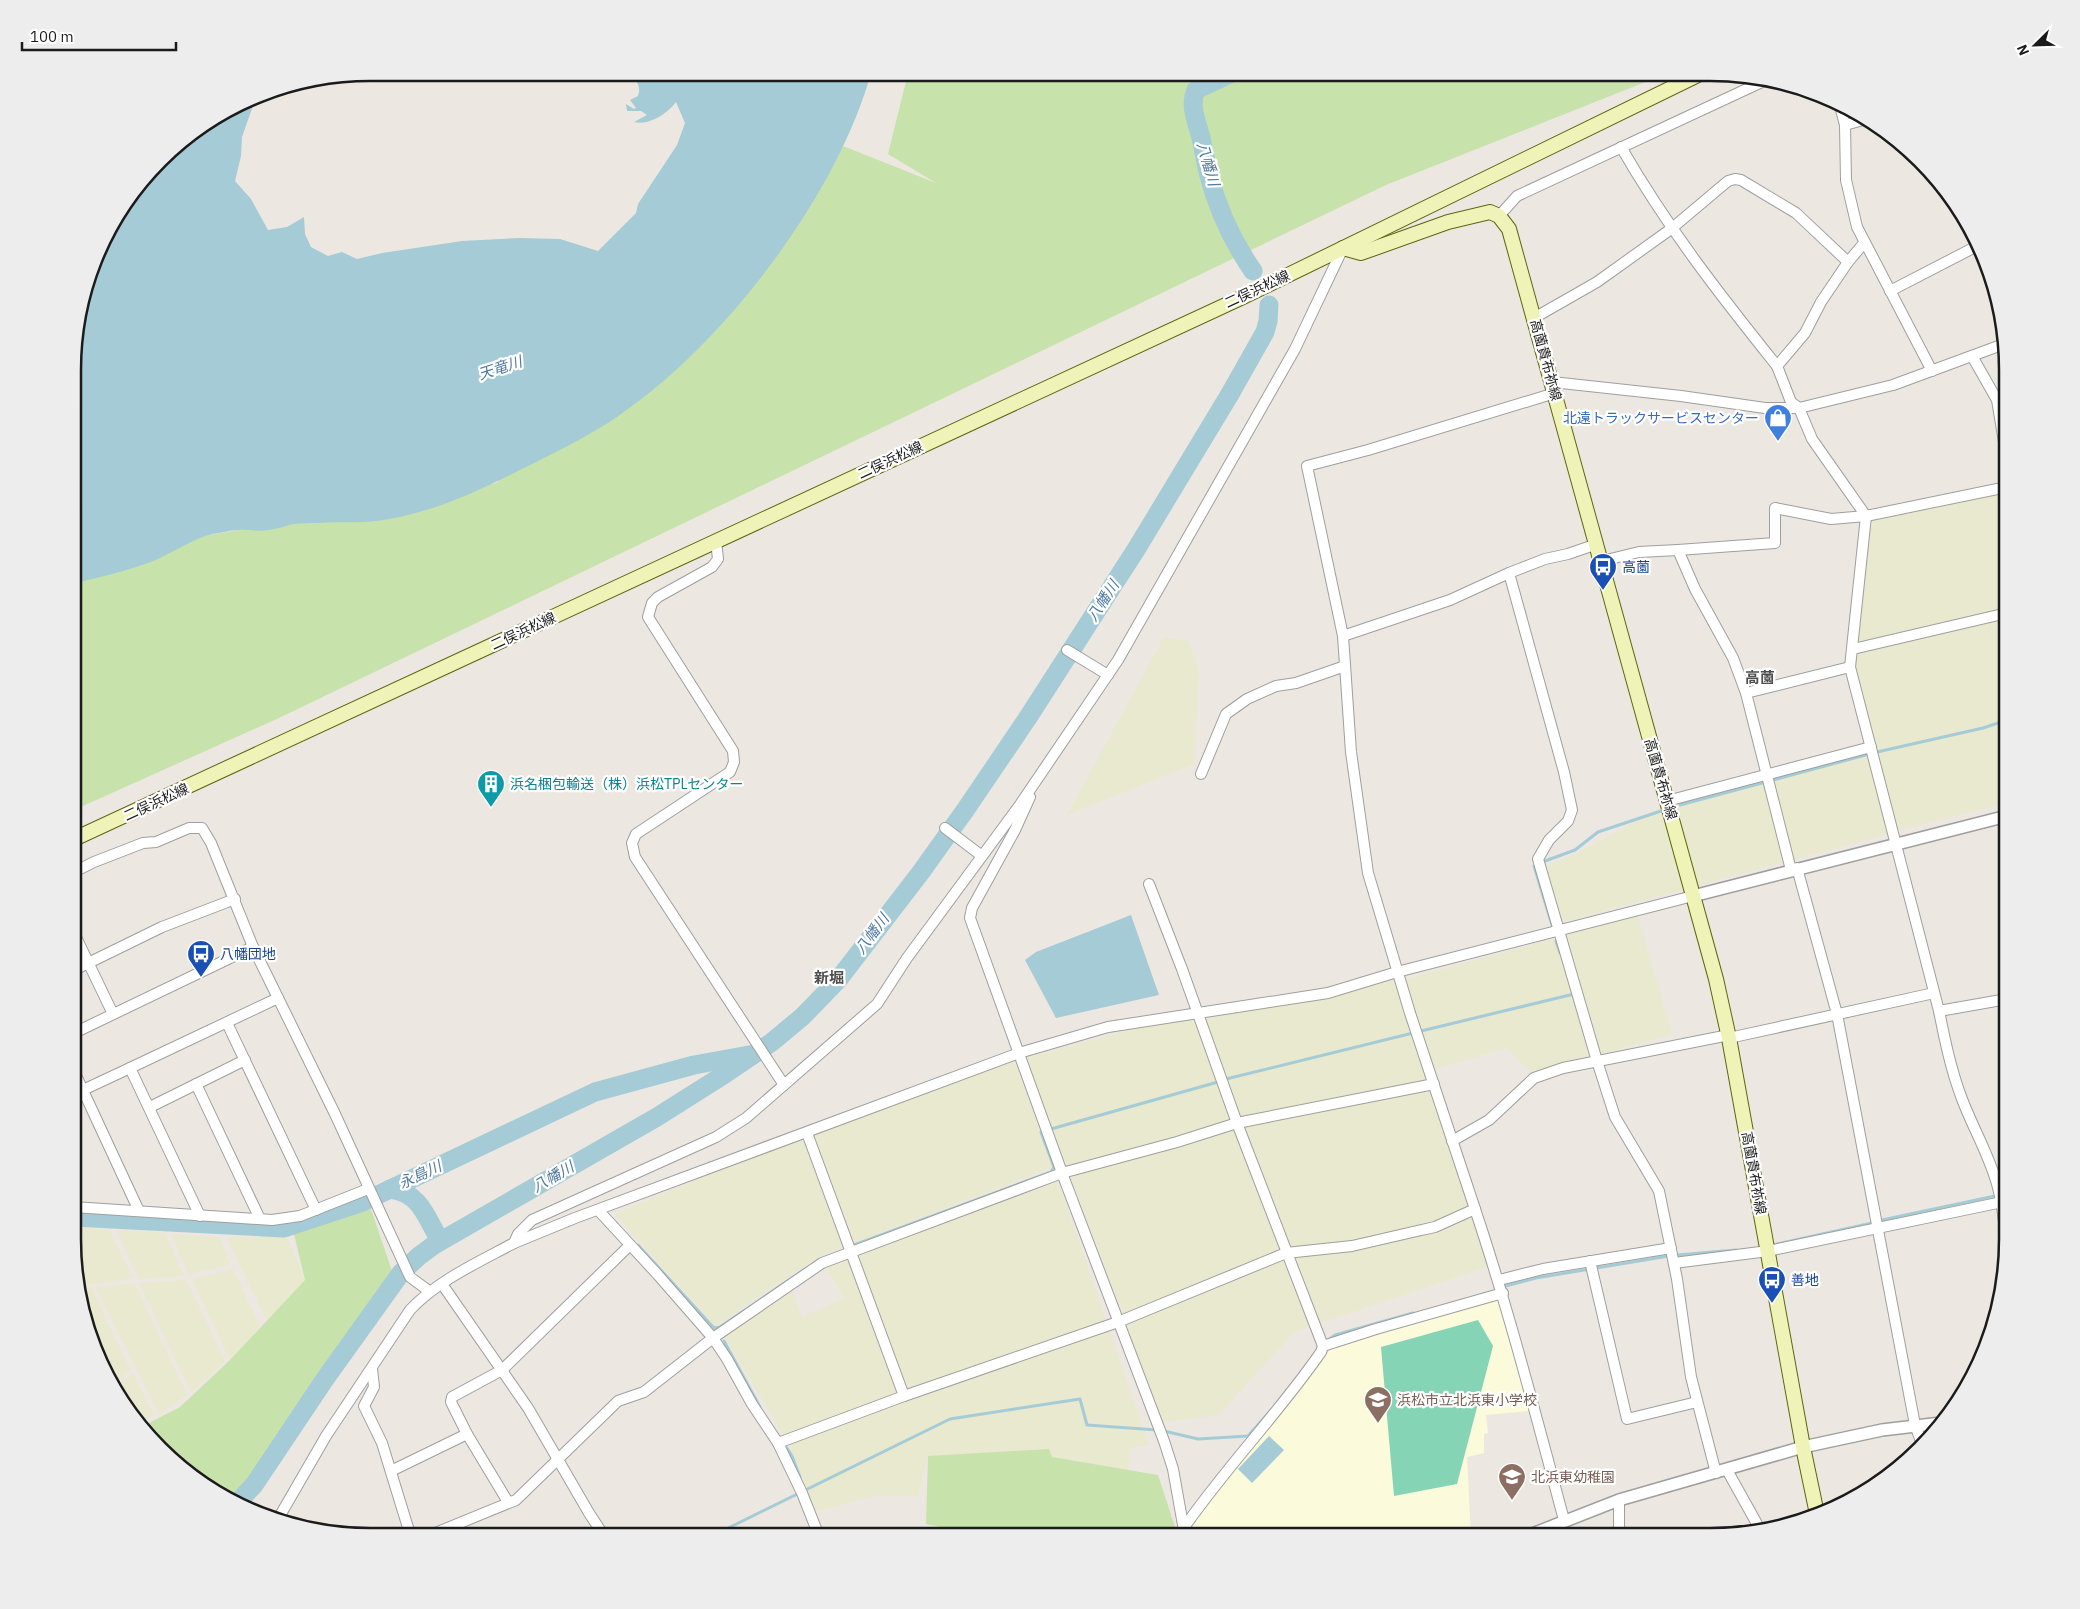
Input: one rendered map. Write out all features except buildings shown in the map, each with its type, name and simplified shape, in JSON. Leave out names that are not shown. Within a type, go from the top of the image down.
[{"type":"main road","name":"二俣浜松線","points":[[81,836],[1343,248],[1685,81]]},
{"type":"main road","points":[[1343,248],[1361,253],[1478,214],[1490,212],[1499,216]]},
{"type":"main road","name":"高薗貴布祢線","points":[[1499,216],[1509,229],[1716,979],[1729,1037],[1816,1507]]},
{"type":"street","points":[[1499,216],[1517,196],[1755,85]]},
{"type":"street","points":[[1842,114],[1845,125],[1846,180],[1857,227],[1932,371]]},
{"type":"street","points":[[1845,125],[1857,122]]},
{"type":"street","points":[[1621,147],[1671,229],[1722,298],[1777,366],[1792,402],[1799,408],[1812,439],[1866,516],[1850,667],[1939,1011],[1948,1058],[1974,1130],[1990,1164],[1999,1191]]},
{"type":"street","points":[[1534,318],[1597,282],[1671,229],[1728,181],[1735,179],[1741,180],[1796,213],[1848,262]]},
{"type":"street","points":[[1777,366],[1805,333],[1821,302],[1848,262],[1864,243]]},
{"type":"street","points":[[514,1243],[518,1234],[532,1220],[716,1137],[746,1118],[877,1004],[907,958],[1041,773],[1108,675],[1295,349],[1343,248]]},
{"type":"street","points":[[1890,291],[1972,249]]},
{"type":"street","points":[[1564,1520],[1501,1287],[1397,972],[1368,873],[1351,752],[1343,636],[1306,466],[1378,447],[1553,388],[1681,396],[1765,408],[1799,408],[1848,397],[1932,371],[1997,346]]},
{"type":"street","points":[[1972,356],[1997,400],[1999,412]]},
{"type":"street","points":[[1602,561],[1638,552],[1775,543],[1775,508],[1831,519],[1866,516],[1999,489]]},
{"type":"street","points":[[716,540],[718,559],[712,567],[658,597],[652,603],[648,617],[733,751],[734,762],[730,772],[636,834],[632,843],[636,857],[784,1085]]},
{"type":"street","points":[[1343,636],[1450,600],[1545,558],[1568,554],[1597,544]]},
{"type":"street","points":[[1678,550],[1695,589],[1732,658],[1746,693],[1767,778],[1837,1014],[1920,1437]]},
{"type":"street","points":[[1509,573],[1572,810],[1568,821],[1549,840],[1538,859],[1597,1061],[1616,1117],[1659,1191],[1674,1263],[1690,1377],[1697,1402],[1722,1471],[1756,1524]]},
{"type":"street","points":[[1853,649],[1999,615]]},
{"type":"street","points":[[1067,650],[1108,675]]},
{"type":"street","points":[[1201,774],[1226,714],[1247,699],[1276,686],[1296,683],[1345,666]]},
{"type":"street","points":[[1746,693],[1850,667]]},
{"type":"street","points":[[1667,801],[1872,751]]},
{"type":"street","points":[[1041,773],[1015,830],[972,908],[970,918],[1062,1173],[1160,1430],[1173,1469],[1183,1528]]},
{"type":"street","points":[[281,1513],[326,1436],[410,1310],[429,1292],[514,1243],[1019,1053],[1108,1027],[1328,993],[1397,972],[1999,818]]},
{"type":"street","points":[[81,868],[143,843],[156,842],[189,828],[202,828],[212,843],[253,947],[410,1277],[429,1292]]},
{"type":"street","points":[[945,828],[982,856]]},
{"type":"street","points":[[1149,884],[1286,1254],[1323,1346],[1321,1352],[1299,1384],[1229,1466],[1187,1528]]},
{"type":"street","points":[[81,966],[162,927],[235,899]]},
{"type":"street","points":[[81,1030],[253,947]]},
{"type":"street","points":[[81,948],[113,1014]]},
{"type":"street","points":[[1452,1141],[1489,1120],[1534,1078],[1563,1068],[1729,1037],[1934,993]]},
{"type":"street","points":[[83,1090],[278,998]]},
{"type":"street","points":[[1939,1011],[1999,1000]]},
{"type":"street","points":[[227,1023],[316,1210]]},
{"type":"street","points":[[150,1106],[245,1060]]},
{"type":"street","points":[[130,1068],[150,1106],[200,1216]]},
{"type":"street","points":[[196,1084],[260,1220]]},
{"type":"street","points":[[447,1528],[516,1500],[618,1401],[644,1392],[713,1338],[822,1263],[1062,1173],[1177,1142],[1237,1123],[1434,1084]]},
{"type":"street","points":[[81,1086],[139,1211]]},
{"type":"street","points":[[807,1133],[904,1396]]},
{"type":"street","points":[[81,1207],[260,1220],[286,1219],[316,1210],[369,1189]]},
{"type":"street","points":[[1674,1263],[1768,1251],[1999,1203]]},
{"type":"street","points":[[778,1443],[904,1396],[1118,1322],[1286,1254],[1352,1246],[1435,1227],[1475,1209]]},
{"type":"street","points":[[598,1210],[658,1274],[713,1338],[752,1404],[778,1443],[801,1491],[815,1528]]},
{"type":"street","points":[[508,1502],[467,1434],[451,1402],[452,1396],[502,1370],[630,1245]]},
{"type":"street","points":[[1323,1346],[1501,1287],[1543,1269],[1592,1266],[1671,1248]]},
{"type":"street","points":[[1592,1266],[1627,1419],[1697,1402]]},
{"type":"street","points":[[442,1284],[528,1408],[599,1528]]},
{"type":"street","points":[[372,1369],[374,1387],[364,1406],[382,1443],[405,1528]]},
{"type":"street","points":[[1546,1528],[1619,1500],[1803,1446],[1931,1424]]},
{"type":"street","points":[[391,1471],[467,1434]]},
{"type":"street","points":[[1618,1528],[1619,1500]]},
{"type":"shaded area","points":[[1999,485],[1999,805],[1897,830],[1855,666],[1872,520]]},
{"type":"shaded area","points":[[1164,637],[1189,642],[1199,672],[1194,764],[1067,815]]},
{"type":"shaded area","points":[[1870,757],[1888,834],[1562,922],[1546,866],[1578,853],[1674,800]]},
{"type":"shaded area","points":[[1638,916],[1672,1034],[1533,1074],[1506,1048],[1433,1070],[1406,979]]},
{"type":"shaded area","points":[[1397,972],[1494,1265],[1294,1332],[1219,1415],[1163,1422],[1026,1058],[1196,1012]]},
{"type":"shaded area","points":[[1015,1062],[1053,1167],[818,1257],[715,1326],[615,1214],[832,1123]]},
{"type":"shaded area","points":[[1058,1181],[1149,1445],[1130,1448],[1128,1470],[1051,1457],[928,1456],[918,1496],[873,1496],[816,1512],[790,1446],[725,1338],[790,1287],[802,1317],[844,1298],[825,1267]]},
{"type":"shaded area","points":[[81,1228],[109,1229],[133,1278],[85,1285]]},
{"type":"shaded area","points":[[116,1230],[165,1233],[184,1276],[139,1279]]},
{"type":"shaded area","points":[[171,1234],[220,1237],[230,1264],[189,1275]]},
{"type":"shaded area","points":[[286,1236],[305,1280],[267,1322],[227,1238]]},
{"type":"shaded area","points":[[233,1269],[260,1327],[230,1360],[192,1279]]},
{"type":"shaded area","points":[[186,1280],[225,1361],[191,1392],[139,1283]]},
{"type":"shaded area","points":[[134,1283],[187,1395],[159,1414],[96,1288]]},
{"type":"shaded area","points":[[91,1287],[130,1370],[118,1380],[103,1349],[91,1313],[86,1288]]},
{"type":"shaded area","name":"浜松市立北浜東小学校","points":[[1497,1297],[1529,1411],[1486,1415],[1488,1433],[1484,1434],[1484,1453],[1467,1457],[1471,1528],[1188,1528],[1187,1525],[1332,1347]]},
{"type":"shaded area","points":[[133,1373],[154,1415],[145,1420],[120,1383]]},
{"type":"green space","points":[[906,81],[1648,81],[1386,185],[279,718],[81,807],[81,567],[210,535],[496,483],[783,245],[843,146],[936,183],[888,154]]},
{"type":"green space","points":[[371,1209],[392,1271],[258,1465],[248,1500],[226,1489],[194,1468],[166,1443],[148,1423],[180,1407],[230,1360],[305,1280],[292,1226]]},
{"type":"green space","points":[[1478,1320],[1493,1346],[1457,1484],[1394,1496],[1381,1347]]},
{"type":"green space","points":[[1049,1449],[1052,1457],[1158,1475],[1175,1528],[946,1528],[926,1524],[928,1456]]},
{"type":"water","name":"天竜川","points":[[636,81],[868,81],[855,119],[834,165],[807,212],[776,257],[742,300],[706,340],[669,376],[619,415],[565,448],[474,492],[424,511],[380,521],[293,524],[264,531],[235,530],[213,534],[197,539],[143,565],[81,582],[81,371],[84,333],[91,296],[103,260],[120,226],[141,194],[180,153],[210,130],[253,106],[242,137],[241,156],[235,181],[251,199],[268,230],[287,227],[304,217],[305,234],[311,247],[328,256],[342,252],[357,259],[382,253],[462,241],[520,238],[560,239],[598,251],[636,213],[638,204],[677,145],[685,123],[676,102],[658,118],[640,123],[634,122],[647,115],[641,111],[627,111],[626,104],[634,109],[636,108],[630,100],[638,96]]},
{"type":"water","points":[[1131,915],[1159,995],[1056,1018],[1025,960],[1036,952]]},
{"type":"water","points":[[1269,1436],[1284,1450],[1252,1483],[1238,1469]]},
{"type":"waterway","name":"八幡川","points":[[1215,81],[1196,90],[1193,108],[1217,201],[1239,249],[1253,271]]},
{"type":"waterway","name":"八幡川","points":[[242,1498],[254,1485],[325,1379],[401,1273],[419,1256],[434,1245],[657,1117],[725,1074],[772,1042],[802,1017],[838,980],[921,872],[966,809],[1027,719],[1137,548],[1265,332],[1269,305]]},
{"type":"waterway","points":[[1680,805],[1877,752],[1999,723]]},
{"type":"waterway","points":[[1545,861],[1575,850],[1598,832],[1661,811]]},
{"type":"waterway","points":[[1534,866],[1552,925]]},
{"type":"waterway","points":[[1556,941],[1560,953]]},
{"type":"waterway","points":[[1421,1031],[1574,994],[1573,992]]},
{"type":"waterway","points":[[1226,1079],[1413,1033]]},
{"type":"waterway","name":"永島川","points":[[81,1217],[284,1228],[363,1202],[595,1092],[694,1065],[749,1055]]},
{"type":"waterway","points":[[1051,1129],[1218,1082]]},
{"type":"waterway","points":[[854,1245],[1051,1172],[1054,1167],[1041,1132]]},
{"type":"waterway","points":[[390,1189],[409,1195],[416,1201],[440,1241]]},
{"type":"waterway","points":[[1882,1220],[1995,1196]]},
{"type":"waterway","points":[[1777,1244],[1872,1223]]},
{"type":"waterway","points":[[638,1245],[714,1328],[720,1327],[805,1269]]},
{"type":"waterway","points":[[1677,1255],[1736,1250]]},
{"type":"waterway","points":[[1502,1287],[1536,1278],[1669,1256]]},
{"type":"waterway","points":[[1328,1340],[1335,1335],[1413,1313]]},
{"type":"waterway","points":[[724,1341],[760,1407]]},
{"type":"waterway","points":[[728,1528],[950,1419],[1080,1399],[1087,1425],[1157,1430]]},
{"type":"waterway","points":[[1164,1431],[1198,1439],[1248,1436],[1272,1409]]},
{"type":"waterway","points":[[787,1448],[800,1477]]},
{"type":"place","name":"北遠トラックサービスセンター","points":[[1778,442]]},
{"type":"place","name":"高薗","points":[[1603,591]]},
{"type":"place","name":"浜名梱包輸送（株）浜松TPLセンター","points":[[491,808]]},
{"type":"place","name":"八幡団地","points":[[201,978]]},
{"type":"place","name":"善地","points":[[1772,1304]]},
{"type":"place","name":"浜松市立北浜東小学校","points":[[1378,1424]]},
{"type":"place","name":"北浜東幼稚園","points":[[1512,1501]]},
{"type":"district","name":"高薗","points":[[1760,678]]},
{"type":"district","name":"新堀","points":[[829,978]]}]
